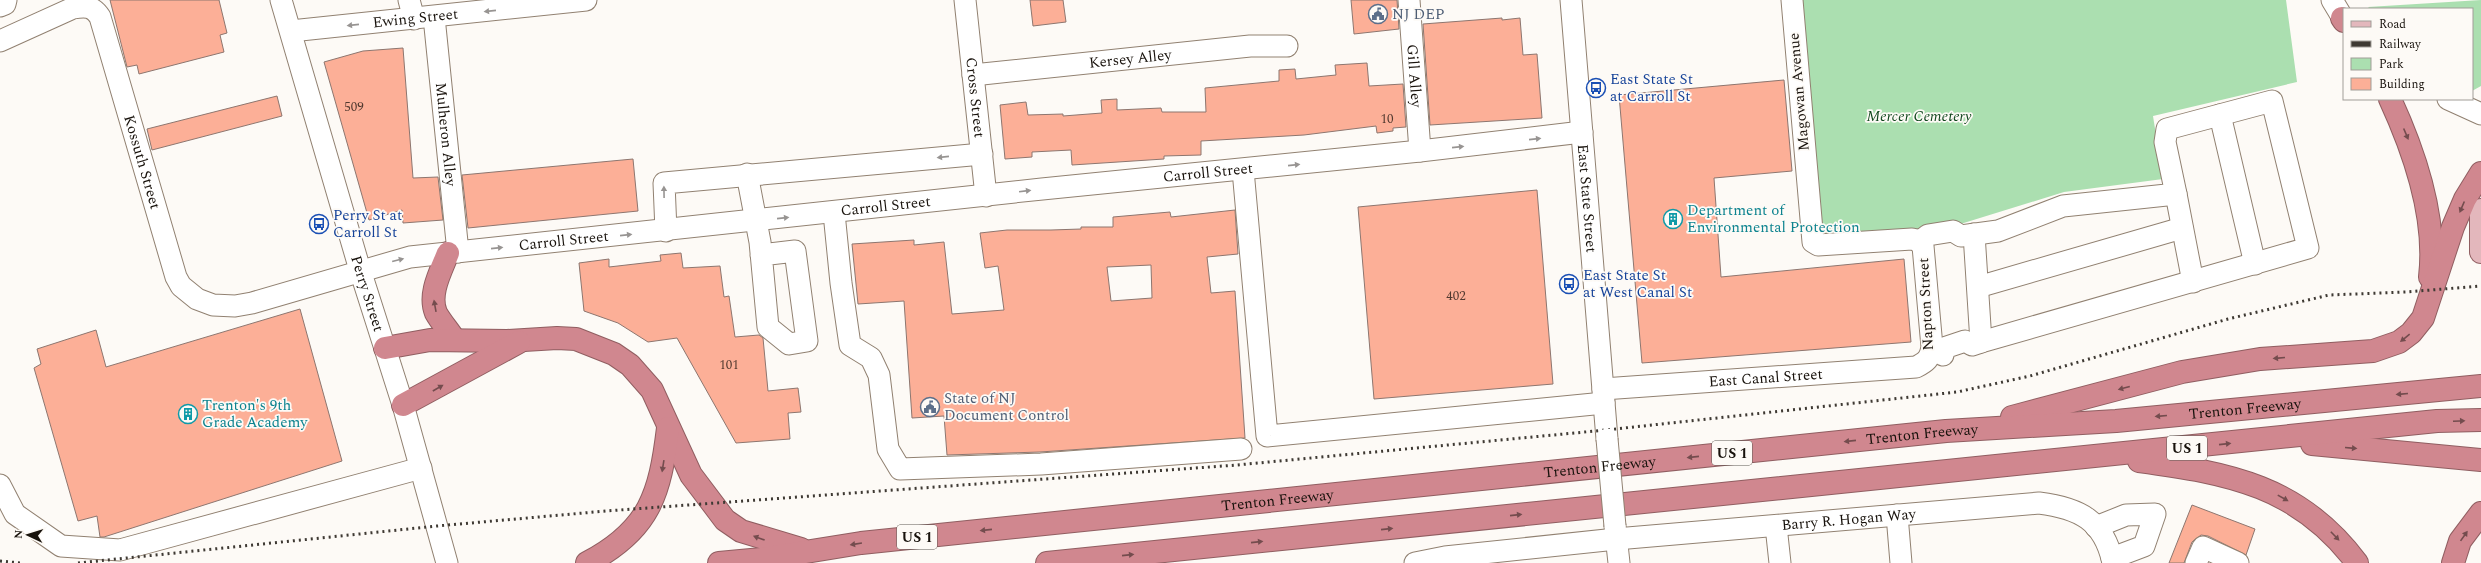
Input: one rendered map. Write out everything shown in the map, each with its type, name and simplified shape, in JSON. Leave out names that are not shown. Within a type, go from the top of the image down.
[{"type":"highway","points":[[2390,100],[2408,137],[2420,179],[2431,262],[2425,312]]},
{"type":"highway","points":[[1946,431],[2058,406],[2203,368],[2253,360],[2373,351],[2389,348],[2411,333],[2425,312],[2453,227],[2465,199],[2481,173]]},
{"type":"highway","points":[[453,252],[439,273],[434,303],[436,313],[454,339]]},
{"type":"highway","points":[[385,348],[425,340],[576,339],[614,354],[630,365],[652,390],[691,476],[725,520],[747,534],[810,551]]},
{"type":"highway","points":[[403,405],[524,340]]},
{"type":"highway","name":"Trenton Freeway","points":[[720,563],[861,543],[1946,431],[2116,421],[2481,386]]},
{"type":"highway","name":"US 1","points":[[1047,563],[2437,422],[2481,420]]},
{"type":"highway","points":[[587,563],[607,553],[625,539],[645,515],[657,489],[663,471],[668,428]]},
{"type":"highway","points":[[2271,439],[2481,460]]},
{"type":"highway","points":[[2103,456],[2226,475],[2256,486],[2295,505],[2325,526],[2357,563]]},
{"type":"highway","points":[[2453,563],[2460,541],[2481,513]]},
{"type":"main road","points":[[2481,210],[2481,252]]},
{"type":"street","points":[[0,6],[5,4],[6,0]]},
{"type":"street","name":"Perry Street","points":[[282,0],[360,270],[403,405],[447,562]]},
{"type":"street","name":"Ewing Street","points":[[291,31],[419,12],[586,0]]},
{"type":"street","name":"Cross Street","points":[[965,0],[986,196]]},
{"type":"street","name":"Gill Alley","points":[[1409,0],[1420,151]]},
{"type":"street","name":"East State Street","points":[[1571,0],[1603,396],[1619,563]]},
{"type":"street","name":"Magowan Avenue","points":[[1792,0],[1811,236],[1813,242],[1818,245],[1912,239],[1921,244]]},
{"type":"street","points":[[0,41],[73,8],[86,6],[97,9]]},
{"type":"street","name":"Kossuth Street","points":[[97,9],[170,259],[181,286],[197,299]]},
{"type":"street","name":"Mulheron Alley","points":[[419,12],[453,252]]},
{"type":"street","name":"Kersey Alley","points":[[973,74],[1242,47],[1287,46]]},
{"type":"street","points":[[2450,100],[2481,114]]},
{"type":"street","points":[[1934,357],[1950,345],[1965,341],[1977,343],[2193,282],[2308,248],[2272,101],[2167,128],[2165,142],[2193,282]]},
{"type":"street","points":[[2220,115],[2255,264]]},
{"type":"street","name":"Carroll Street","points":[[197,299],[213,305],[252,304],[360,270],[410,257],[1243,170],[1582,132]]},
{"type":"street","points":[[666,231],[664,183],[747,174],[808,171],[982,154]]},
{"type":"street","name":"East Canal Street","points":[[1243,170],[1267,436],[1603,396],[1916,367],[1934,357]]},
{"type":"street","points":[[747,174],[761,255]]},
{"type":"street","points":[[1921,244],[1932,245],[1958,242],[1967,235],[1998,231],[2063,206],[2176,194]]},
{"type":"street","points":[[834,213],[841,283],[850,345],[871,358],[879,375],[888,449],[900,469],[1042,464],[1240,449]]},
{"type":"street","points":[[1978,288],[2182,228]]},
{"type":"street","points":[[1967,235],[1978,288],[1977,343]]},
{"type":"street","name":"Napton Street","points":[[1921,244],[1934,357]]},
{"type":"street","points":[[0,485],[15,514],[61,546],[120,550],[421,468]]},
{"type":"street","name":"Barry R. Hogan Way","points":[[1414,563],[1445,557],[1616,533],[1776,526],[2040,503],[2065,506],[2079,513],[2103,535],[2112,561]]},
{"type":"street","points":[[2096,527],[2126,515],[2155,514],[2144,546],[2112,561]]},
{"type":"street","points":[[1897,515],[1901,563]]},
{"type":"street","points":[[1776,526],[1780,563]]},
{"type":"street","points":[[2196,563],[2203,547],[2238,563]]},
{"type":"green space","name":"Mercer Cemetery","points":[[1792,0],[2286,0],[2297,82],[2153,116],[2163,179],[2064,192],[1912,239],[1818,245]]},
{"type":"green space","points":[[2481,0],[2481,86],[2473,90],[2473,8],[2368,7]]},
{"type":"building","points":[[110,0],[219,0],[227,33],[220,35],[224,52],[139,74],[137,65],[127,67]]},
{"type":"building","points":[[1030,0],[1063,0],[1066,22],[1033,26]]},
{"type":"building","name":"NJ DEP","points":[[1351,0],[1397,0],[1399,29],[1354,34]]},
{"type":"building","points":[[1502,18],[1502,20],[1520,18],[1523,55],[1537,54],[1542,118],[1430,125],[1423,24]]},
{"type":"building","points":[[403,48],[413,178],[438,177],[443,220],[403,223],[402,210],[369,220],[324,62],[363,51]]},
{"type":"building","points":[[1367,63],[1369,86],[1403,84],[1406,127],[1393,128],[1393,131],[1377,133],[1376,126],[1304,135],[1201,141],[1201,155],[1164,156],[1164,159],[1072,165],[1071,150],[1032,152],[1032,157],[1005,159],[1000,105],[1026,102],[1028,115],[1063,114],[1063,116],[1102,113],[1101,100],[1117,99],[1117,110],[1161,108],[1162,112],[1206,112],[1205,88],[1279,81],[1279,70],[1295,69],[1296,79],[1336,75],[1335,65]]},
{"type":"building","name":"Department of Environmental Protection","points":[[1784,80],[1792,171],[1714,178],[1721,277],[1904,259],[1911,342],[1642,363],[1619,95]]},
{"type":"building","points":[[277,96],[282,116],[152,150],[147,129]]},
{"type":"building","points":[[633,159],[638,211],[468,228],[462,175]]},
{"type":"building","points":[[1537,190],[1553,384],[1374,399],[1358,207]]},
{"type":"building","points":[[1235,210],[1238,254],[1207,257],[1211,293],[1235,291],[1245,438],[1040,452],[947,455],[944,416],[912,418],[904,301],[858,304],[852,244],[914,240],[914,245],[944,242],[952,314],[1004,310],[998,266],[985,268],[980,233],[1007,230],[1051,230],[1081,229],[1081,227],[1113,227],[1113,217],[1170,212],[1171,217]],"holes":[[[1151,265],[1152,298],[1111,301],[1107,267]]]},
{"type":"building","points":[[681,253],[683,268],[720,266],[724,297],[729,296],[735,337],[759,335],[763,338],[768,391],[798,388],[801,412],[788,413],[790,439],[736,443],[677,338],[648,342],[618,323],[584,311],[579,263],[609,259],[609,267],[661,261],[660,255]]},
{"type":"building","name":"Trenton's 9th Grade Academy","points":[[300,309],[342,461],[104,537],[100,537],[97,516],[78,521],[34,368],[41,364],[37,349],[96,330],[106,367]]},
{"type":"building","points":[[2192,505],[2255,529],[2246,555],[2208,536],[2201,535],[2192,542],[2184,563],[2169,563]]},
{"type":"railway","points":[[78,563],[437,526],[606,511],[1237,465],[1606,430],[1957,392],[2030,376],[2228,319],[2329,295],[2406,292],[2481,286]]},
{"type":"railway","points":[[0,561],[21,563]]},
{"type":"place","name":"NJ DEP","points":[[1378,14]]},
{"type":"place","name":"East State St at Carroll St","points":[[1596,88]]},
{"type":"place","name":"Department of Environmental Protection","points":[[1673,219]]},
{"type":"place","name":"Perry St at Carroll St","points":[[319,224]]},
{"type":"place","name":"East State St at West Canal St","points":[[1569,284]]},
{"type":"place","name":"State of NJ Document Control","points":[[930,407]]},
{"type":"place","name":"Trenton's 9th Grade Academy","points":[[188,414]]}]
